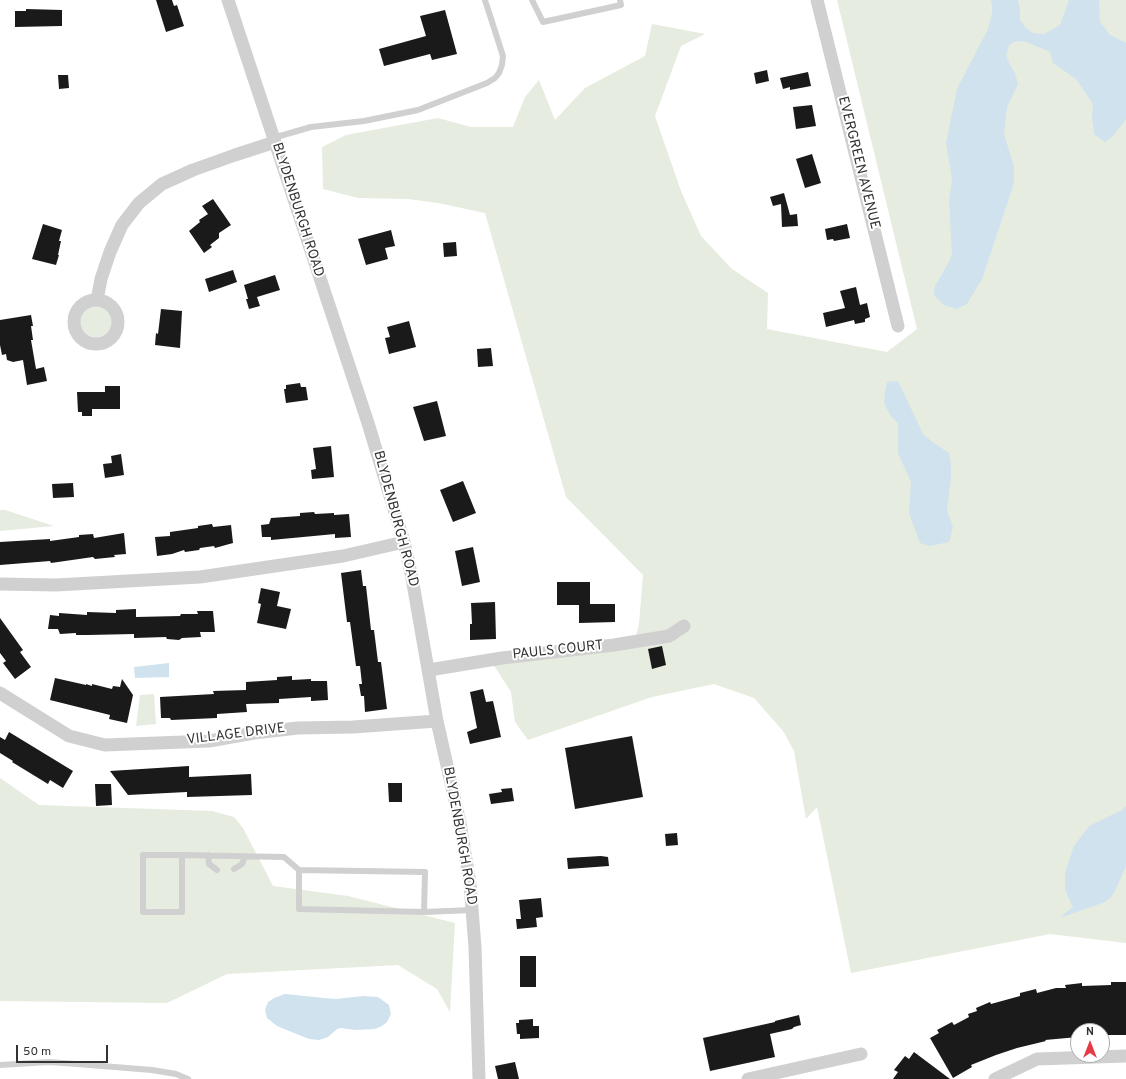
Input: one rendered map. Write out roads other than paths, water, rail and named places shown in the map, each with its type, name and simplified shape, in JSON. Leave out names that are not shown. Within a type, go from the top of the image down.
[{"type":"street","name":"BLYDENBURGH ROAD","points":[[228,0],[368,423],[404,542],[429,670],[437,721],[460,823],[470,884],[475,947],[479,1079]]},
{"type":"street","name":"EVERGREEN AVENUE","points":[[818,0],[898,326]]},
{"type":"street","points":[[96,300],[110,252],[122,225],[139,203],[162,184],[193,170],[274,140]]},
{"type":"street","points":[[0,584],[56,585],[200,576],[343,556],[404,542]]},
{"type":"street","name":"PAULS COURT","points":[[429,670],[502,658],[614,645],[668,636],[684,626]]},
{"type":"street","name":"VILLAGE DRIVE","points":[[0,693],[69,736],[105,745],[209,741],[298,728],[353,727],[437,721]]},
{"type":"street","points":[[748,1079],[861,1054]]},
{"type":"street","points":[[1000,1078],[1037,1059],[1126,1056]]},
{"type":"lane","points":[[274,140],[311,127],[364,121],[418,110],[495,78],[502,65],[503,56],[485,0]]},
{"type":"lane","points":[[532,0],[543,22],[621,4],[620,0]]},
{"type":"lane","points":[[182,855],[182,912],[143,912],[143,855],[182,855],[208,855],[284,858],[299,870],[424,872],[424,912]]},
{"type":"lane","points":[[208,855],[209,864],[216,870]]},
{"type":"lane","points":[[234,869],[242,864],[245,856]]},
{"type":"lane","points":[[299,870],[299,909],[424,912],[472,910]]},
{"type":"lane","points":[[0,1065],[49,1062],[77,1064],[152,1070],[176,1074],[188,1079]]},
{"type":"water","points":[[991,0],[1018,0],[1020,20],[1026,28],[1033,33],[1044,34],[1060,25],[1069,0],[1099,0],[1100,22],[1110,35],[1126,43],[1126,119],[1113,136],[1105,142],[1094,134],[1092,117],[1093,104],[1076,79],[1053,63],[1050,52],[1026,42],[1016,41],[1009,45],[1006,55],[1015,73],[1018,84],[1007,107],[1004,134],[1014,167],[1014,183],[982,279],[967,304],[956,309],[944,305],[934,295],[935,286],[952,254],[949,200],[952,179],[946,143],[957,89],[988,29],[992,13]]},
{"type":"water","points":[[898,381],[923,434],[949,453],[951,479],[947,511],[953,527],[949,542],[930,546],[920,543],[909,513],[911,482],[898,453],[898,423],[890,415],[884,403],[887,382]]},
{"type":"water","points":[[169,663],[169,677],[135,678],[134,667]]},
{"type":"water","points":[[1126,806],[1126,866],[1115,891],[1105,902],[1059,918],[1073,907],[1065,889],[1065,873],[1074,846],[1089,826],[1122,810]]},
{"type":"water","points":[[285,994],[336,999],[363,996],[378,997],[389,1005],[391,1014],[387,1022],[375,1029],[355,1030],[341,1028],[337,1029],[328,1037],[319,1040],[309,1039],[277,1026],[267,1018],[265,1010],[268,1002]]}]
